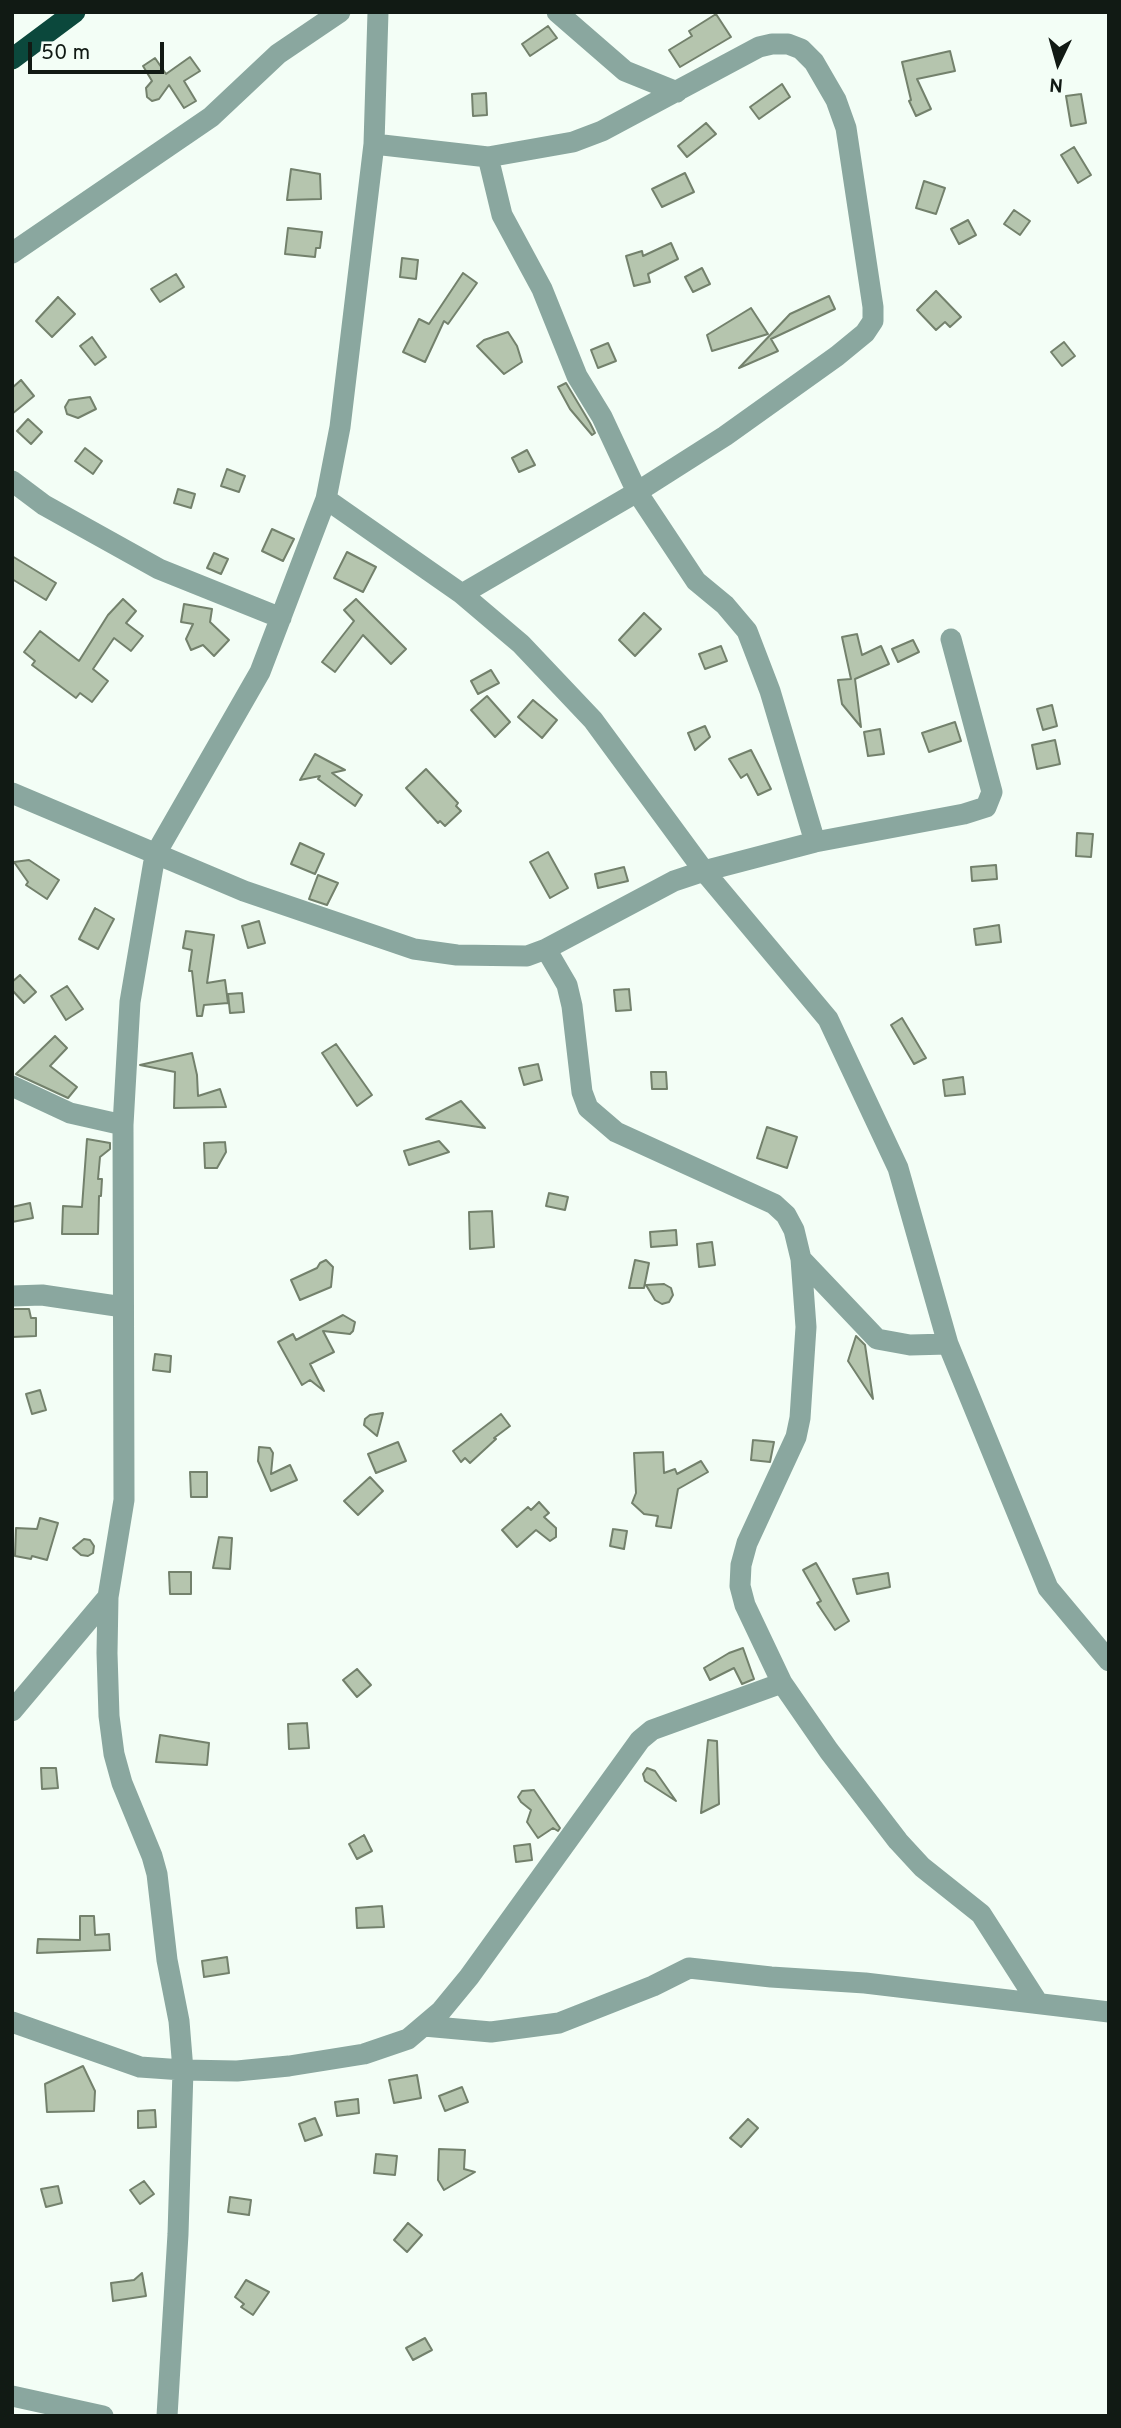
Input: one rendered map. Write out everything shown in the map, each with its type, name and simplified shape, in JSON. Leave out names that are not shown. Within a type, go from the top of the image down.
[{"type":"highway","points":[[12,59],[75,12]]},
{"type":"street","points":[[12,253],[211,117],[278,54],[340,12]]},
{"type":"street","points":[[167,2416],[178,2234],[183,2070],[157,1874],[122,1783],[114,1754],[108,1704],[108,1597],[124,1500],[123,1125],[130,1002],[155,855],[260,672],[326,499],[340,427],[374,144],[378,12]]},
{"type":"street","points":[[557,12],[625,71],[677,92]]},
{"type":"street","points":[[374,144],[488,157],[573,142],[602,131],[759,47],[772,44],[788,44],[801,49],[814,62],[836,100],[846,128],[872,293],[873,321],[865,333],[725,436],[636,492],[462,594]]},
{"type":"street","points":[[488,157],[502,215],[542,289],[578,376],[602,417],[636,492],[696,581],[725,605],[747,631],[770,691],[814,842]]},
{"type":"street","points":[[12,481],[44,505],[159,569],[281,618]]},
{"type":"street","points":[[326,499],[462,594],[520,644],[593,720],[704,871],[828,1018],[898,1168],[948,1344],[1048,1588],[1109,1661]]},
{"type":"street","points":[[12,793],[244,891],[414,949],[457,956],[527,956],[546,949],[674,881],[704,871],[814,842],[964,814],[986,807],[992,792],[951,639]]},
{"type":"street","points":[[546,949],[566,985],[572,1006],[582,1092],[588,1108],[616,1132],[775,1204],[786,1215],[794,1230],[801,1259],[806,1327],[800,1418],[796,1437],[747,1543],[741,1565],[740,1586],[745,1605],[782,1684],[829,1751],[898,1841],[922,1867],[981,1914],[1038,2003]]},
{"type":"street","points":[[12,1086],[70,1113],[123,1125]]},
{"type":"street","points":[[801,1259],[877,1339],[911,1345],[948,1344]]},
{"type":"street","points":[[12,1296],[42,1294],[123,1307]]},
{"type":"street","points":[[12,1711],[108,1597]]},
{"type":"street","points":[[12,2022],[140,2067],[183,2070],[237,2071],[364,2054],[408,2039],[441,2011],[469,1977],[640,1740],[652,1730],[782,1684]]},
{"type":"street","points":[[424,2026],[491,2032],[559,2023],[653,1986],[689,1968],[865,1983],[1109,2012]]},
{"type":"street","points":[[12,2396],[103,2416]]},
{"type":"building","points":[[716,14],[731,37],[680,67],[669,50],[692,36],[689,31]]},
{"type":"building","points":[[548,26],[557,38],[530,56],[522,44]]},
{"type":"building","points":[[950,51],[955,71],[917,79],[931,109],[916,116],[909,101],[911,100],[902,62]]},
{"type":"building","points":[[190,57],[200,71],[184,81],[196,101],[184,108],[169,85],[159,99],[152,101],[147,97],[146,88],[152,81],[143,66],[155,58],[166,74]]},
{"type":"building","points":[[782,84],[790,97],[759,119],[750,107]]},
{"type":"building","points":[[486,93],[487,115],[473,116],[472,94]]},
{"type":"building","points":[[1081,94],[1086,123],[1071,126],[1066,96]]},
{"type":"building","points":[[706,123],[716,134],[687,157],[678,146]]},
{"type":"building","points":[[1074,147],[1091,175],[1078,183],[1061,155]]},
{"type":"building","points":[[291,169],[320,174],[321,199],[287,200]]},
{"type":"building","points":[[685,173],[694,192],[662,207],[652,189]]},
{"type":"building","points":[[924,181],[945,188],[936,214],[916,208]]},
{"type":"building","points":[[1014,210],[1030,221],[1020,235],[1004,224]]},
{"type":"building","points":[[968,220],[976,235],[959,244],[951,229]]},
{"type":"building","points":[[288,228],[322,232],[320,248],[316,248],[315,257],[285,254]]},
{"type":"building","points":[[671,243],[678,259],[648,274],[650,282],[634,286],[626,256],[642,251],[643,256]]},
{"type":"building","points":[[402,258],[418,260],[416,279],[400,277]]},
{"type":"building","points":[[702,268],[710,284],[693,292],[685,277]]},
{"type":"building","points":[[463,273],[477,283],[448,324],[444,321],[425,362],[403,352],[419,319],[429,324]]},
{"type":"building","points":[[176,274],[184,287],[160,302],[151,289]]},
{"type":"building","points":[[936,291],[961,317],[950,327],[945,322],[936,330],[917,310]]},
{"type":"building","points":[[829,296],[835,309],[771,339],[778,351],[739,368],[790,314]]},
{"type":"building","points":[[58,297],[75,314],[52,337],[36,321]]},
{"type":"building","points":[[751,308],[768,334],[712,351],[707,335]]},
{"type":"building","points":[[508,332],[517,346],[522,362],[504,374],[477,346],[484,340]]},
{"type":"building","points":[[92,337],[106,357],[95,365],[80,346]]},
{"type":"building","points":[[1064,342],[1075,356],[1062,366],[1051,352]]},
{"type":"building","points":[[608,343],[616,361],[598,368],[591,350]]},
{"type":"building","points":[[21,380],[34,396],[12,414],[12,388]]},
{"type":"building","points":[[566,383],[595,433],[592,435],[570,409],[558,387]]},
{"type":"building","points":[[90,397],[96,409],[78,418],[67,414],[65,407],[69,400]]},
{"type":"building","points":[[28,419],[42,432],[31,444],[17,431]]},
{"type":"building","points":[[85,448],[102,461],[93,474],[75,461]]},
{"type":"building","points":[[527,450],[535,465],[519,472],[512,458]]},
{"type":"building","points":[[227,469],[245,476],[239,492],[221,486]]},
{"type":"building","points":[[178,489],[195,494],[191,508],[174,503]]},
{"type":"building","points":[[272,529],[294,539],[283,561],[262,551]]},
{"type":"building","points":[[347,552],[376,567],[363,592],[334,578]]},
{"type":"building","points":[[214,553],[228,559],[221,574],[207,568]]},
{"type":"building","points":[[12,556],[56,583],[46,600],[12,579]]},
{"type":"building","points":[[123,599],[136,611],[126,623],[143,636],[131,651],[114,638],[93,669],[108,681],[92,702],[80,693],[76,698],[32,665],[35,661],[24,652],[40,631],[79,661],[108,615]]},
{"type":"building","points":[[356,599],[406,649],[391,664],[363,635],[335,672],[322,662],[354,621],[344,610]]},
{"type":"building","points":[[184,604],[212,609],[210,622],[229,640],[214,656],[203,645],[191,650],[186,639],[193,624],[181,622]]},
{"type":"building","points":[[644,613],[661,629],[635,656],[619,640]]},
{"type":"building","points":[[857,634],[862,655],[881,646],[889,664],[855,679],[861,727],[842,704],[838,680],[851,679],[842,637]]},
{"type":"building","points":[[913,640],[919,652],[898,662],[892,649]]},
{"type":"building","points":[[721,646],[727,661],[705,669],[699,654]]},
{"type":"building","points":[[491,670],[499,683],[478,694],[471,681]]},
{"type":"building","points":[[487,696],[510,722],[495,737],[471,710]]},
{"type":"building","points":[[533,700],[557,720],[542,738],[518,717]]},
{"type":"building","points":[[1052,705],[1057,726],[1043,730],[1037,709]]},
{"type":"building","points":[[955,722],[961,741],[929,752],[922,733]]},
{"type":"building","points":[[705,726],[710,737],[695,750],[688,733]]},
{"type":"building","points":[[880,729],[884,754],[868,756],[864,732]]},
{"type":"building","points":[[1055,740],[1060,764],[1037,769],[1032,745]]},
{"type":"building","points":[[751,750],[771,789],[758,795],[747,774],[741,778],[729,759]]},
{"type":"building","points":[[315,754],[345,770],[332,773],[362,795],[355,806],[318,779],[320,776],[300,780]]},
{"type":"building","points":[[426,769],[458,803],[456,806],[461,811],[445,826],[440,821],[438,823],[406,788]]},
{"type":"building","points":[[1077,833],[1093,834],[1091,857],[1076,856]]},
{"type":"building","points":[[300,843],[324,854],[315,874],[291,864]]},
{"type":"building","points":[[548,852],[568,888],[550,898],[530,862]]},
{"type":"building","points":[[29,860],[59,880],[47,899],[26,885],[28,882],[14,862]]},
{"type":"building","points":[[996,865],[997,879],[972,881],[971,867]]},
{"type":"building","points":[[624,867],[628,881],[598,888],[595,874]]},
{"type":"building","points":[[318,875],[338,883],[327,905],[309,899]]},
{"type":"building","points":[[95,908],[114,919],[98,949],[79,939]]},
{"type":"building","points":[[259,921],[265,943],[248,948],[242,926]]},
{"type":"building","points":[[999,925],[1001,942],[976,945],[974,929]]},
{"type":"building","points":[[186,931],[214,935],[207,983],[225,980],[228,1003],[204,1005],[202,1016],[197,1016],[192,971],[189,971],[192,950],[183,948]]},
{"type":"building","points":[[20,975],[36,992],[24,1003],[12,990],[12,982]]},
{"type":"building","points":[[67,986],[83,1009],[66,1020],[51,996]]},
{"type":"building","points":[[629,989],[631,1010],[616,1011],[614,990]]},
{"type":"building","points":[[242,993],[244,1012],[230,1013],[228,994]]},
{"type":"building","points":[[902,1018],[926,1058],[914,1064],[891,1025]]},
{"type":"building","points":[[55,1036],[67,1048],[50,1066],[77,1087],[68,1098],[16,1074]]},
{"type":"building","points":[[336,1044],[372,1095],[357,1106],[322,1053]]},
{"type":"building","points":[[192,1053],[198,1096],[220,1089],[226,1107],[174,1108],[175,1072],[140,1065]]},
{"type":"building","points":[[538,1064],[542,1080],[524,1085],[519,1068]]},
{"type":"building","points":[[651,1072],[666,1072],[667,1089],[652,1089]]},
{"type":"building","points":[[963,1077],[965,1094],[945,1096],[943,1080]]},
{"type":"building","points":[[461,1101],[485,1128],[426,1119]]},
{"type":"building","points":[[767,1127],[797,1137],[787,1168],[757,1158]]},
{"type":"building","points":[[87,1139],[110,1143],[110,1149],[100,1157],[98,1179],[102,1179],[98,1234],[62,1234],[63,1206],[82,1207]]},
{"type":"building","points":[[439,1141],[449,1152],[409,1165],[404,1151]]},
{"type":"building","points":[[225,1142],[226,1152],[217,1168],[205,1168],[204,1143]]},
{"type":"building","points":[[549,1193],[568,1197],[565,1210],[546,1206]]},
{"type":"building","points":[[30,1203],[33,1218],[12,1222],[12,1207]]},
{"type":"building","points":[[492,1211],[494,1247],[470,1249],[469,1212]]},
{"type":"building","points":[[676,1230],[677,1245],[651,1247],[650,1232]]},
{"type":"building","points":[[712,1242],[715,1265],[699,1267],[697,1244]]},
{"type":"building","points":[[326,1260],[333,1267],[331,1287],[300,1300],[291,1280],[317,1268]]},
{"type":"building","points":[[635,1260],[649,1263],[644,1288],[629,1288]]},
{"type":"building","points":[[664,1284],[671,1288],[673,1295],[669,1302],[662,1304],[655,1300],[646,1285]]},
{"type":"building","points":[[12,1309],[29,1309],[31,1318],[36,1318],[36,1336],[12,1337]]},
{"type":"building","points":[[343,1315],[355,1322],[353,1331],[350,1334],[323,1331],[334,1352],[310,1364],[324,1391],[310,1380],[302,1385],[278,1342],[293,1334],[296,1340]]},
{"type":"building","points":[[856,1336],[865,1345],[873,1399],[848,1361]]},
{"type":"building","points":[[155,1354],[171,1356],[170,1372],[153,1370]]},
{"type":"building","points":[[40,1390],[46,1410],[32,1414],[26,1394]]},
{"type":"building","points":[[383,1413],[377,1436],[364,1425],[365,1419],[370,1415]]},
{"type":"building","points":[[501,1414],[510,1426],[470,1463],[465,1458],[461,1462],[453,1451]]},
{"type":"building","points":[[753,1440],[774,1442],[770,1462],[751,1460]]},
{"type":"building","points":[[398,1442],[406,1461],[376,1473],[368,1454]]},
{"type":"building","points":[[259,1447],[270,1448],[273,1453],[271,1474],[290,1465],[297,1480],[271,1491],[258,1461]]},
{"type":"building","points":[[663,1452],[664,1473],[675,1469],[677,1474],[701,1461],[708,1472],[678,1489],[671,1528],[656,1526],[658,1516],[644,1514],[632,1503],[636,1493],[634,1453]]},
{"type":"building","points":[[190,1472],[207,1472],[207,1497],[191,1497]]},
{"type":"building","points":[[370,1477],[383,1491],[358,1515],[344,1501]]},
{"type":"building","points":[[539,1502],[549,1513],[544,1517],[556,1528],[556,1537],[550,1541],[536,1530],[517,1547],[502,1530],[528,1507],[531,1510]]},
{"type":"building","points":[[40,1518],[58,1523],[47,1560],[32,1556],[31,1559],[15,1556],[16,1528],[37,1529]]},
{"type":"building","points":[[613,1529],[627,1531],[624,1549],[610,1546]]},
{"type":"building","points":[[219,1537],[232,1538],[230,1569],[213,1568]]},
{"type":"building","points":[[84,1539],[90,1540],[94,1546],[93,1553],[88,1556],[81,1555],[73,1548]]},
{"type":"building","points":[[816,1563],[849,1621],[835,1630],[817,1603],[821,1601],[803,1570]]},
{"type":"building","points":[[169,1572],[191,1572],[191,1594],[170,1594]]},
{"type":"building","points":[[888,1573],[890,1587],[857,1594],[853,1579]]},
{"type":"building","points":[[743,1648],[754,1679],[742,1684],[734,1668],[710,1680],[704,1668]]},
{"type":"building","points":[[357,1669],[371,1685],[357,1697],[343,1680]]},
{"type":"building","points":[[307,1723],[309,1748],[289,1749],[288,1724]]},
{"type":"building","points":[[160,1735],[209,1743],[207,1765],[156,1762]]},
{"type":"building","points":[[708,1740],[717,1741],[719,1804],[701,1813]]},
{"type":"building","points":[[41,1768],[56,1768],[58,1788],[42,1789]]},
{"type":"building","points":[[647,1768],[655,1771],[676,1801],[645,1781],[643,1774]]},
{"type":"building","points":[[534,1790],[560,1828],[558,1831],[553,1828],[538,1838],[527,1822],[531,1810],[518,1797],[522,1791]]},
{"type":"building","points":[[364,1835],[372,1851],[357,1859],[349,1844]]},
{"type":"building","points":[[530,1844],[532,1860],[516,1862],[514,1846]]},
{"type":"building","points":[[382,1906],[384,1927],[357,1928],[356,1908]]},
{"type":"building","points":[[80,1916],[94,1916],[95,1935],[109,1934],[110,1950],[37,1953],[38,1939],[80,1940]]},
{"type":"building","points":[[227,1957],[229,1973],[204,1977],[202,1961]]},
{"type":"building","points":[[83,2066],[95,2091],[94,2111],[47,2112],[45,2084]]},
{"type":"building","points":[[417,2075],[421,2098],[394,2103],[389,2080]]},
{"type":"building","points":[[462,2087],[468,2102],[445,2111],[439,2096]]},
{"type":"building","points":[[358,2099],[359,2113],[337,2116],[335,2102]]},
{"type":"building","points":[[155,2110],[156,2127],[138,2128],[138,2111]]},
{"type":"building","points":[[315,2118],[322,2135],[305,2141],[299,2124]]},
{"type":"building","points":[[748,2119],[758,2128],[741,2147],[730,2138]]},
{"type":"building","points":[[439,2149],[465,2150],[464,2169],[475,2172],[444,2190],[438,2180]]},
{"type":"building","points":[[376,2154],[397,2156],[395,2175],[374,2173]]},
{"type":"building","points":[[144,2181],[154,2194],[140,2204],[130,2190]]},
{"type":"building","points":[[58,2186],[62,2203],[46,2207],[41,2189]]},
{"type":"building","points":[[230,2197],[251,2200],[249,2215],[228,2212]]},
{"type":"building","points":[[408,2223],[422,2235],[407,2252],[394,2240]]},
{"type":"building","points":[[142,2273],[146,2296],[113,2301],[111,2283],[134,2280]]},
{"type":"building","points":[[246,2280],[269,2292],[253,2315],[241,2307],[244,2304],[235,2297]]},
{"type":"building","points":[[425,2338],[432,2350],[413,2360],[406,2348]]}]
